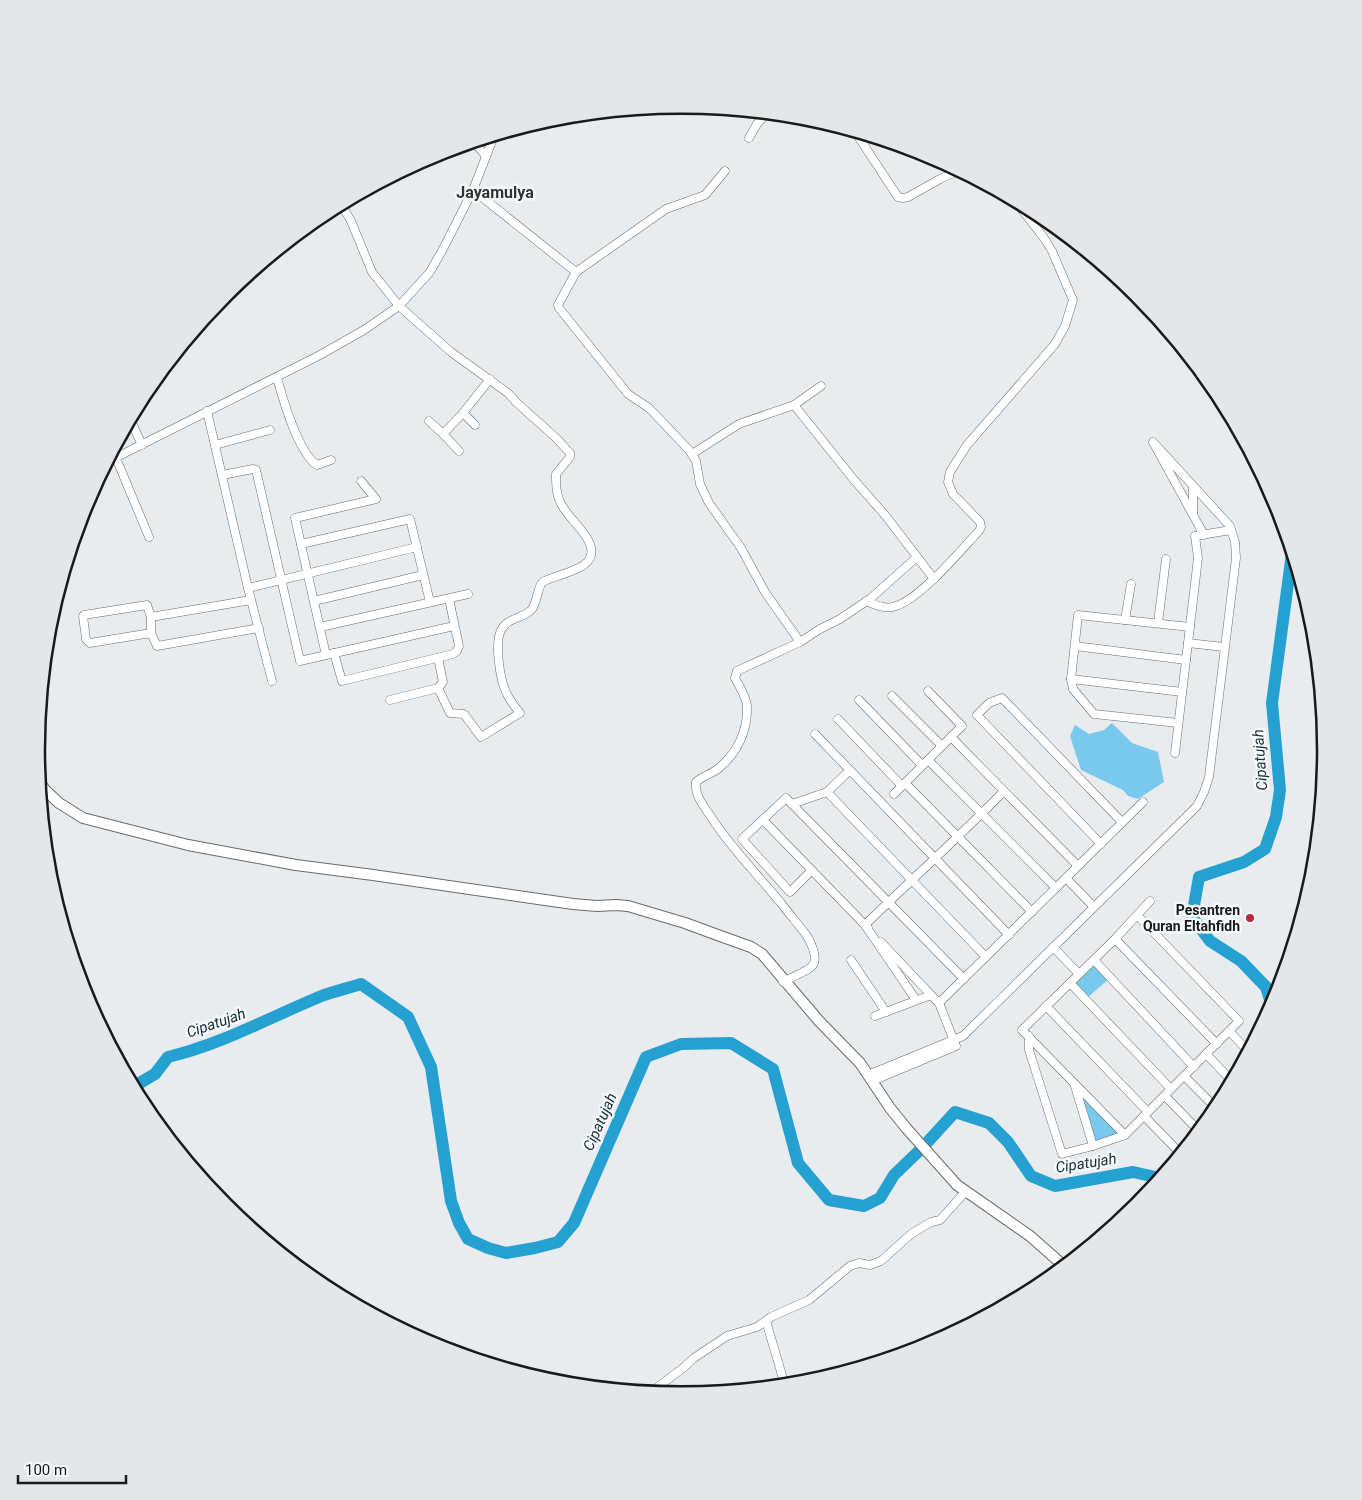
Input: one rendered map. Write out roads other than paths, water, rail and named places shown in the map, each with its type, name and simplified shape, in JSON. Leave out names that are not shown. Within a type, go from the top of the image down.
[{"type":"street","points":[[749,138],[762,119]]},
{"type":"street","points":[[862,141],[898,197],[908,197],[950,174]]},
{"type":"street","points":[[117,458],[277,378],[364,330],[399,306],[430,272],[443,249],[473,190],[490,144]]},
{"type":"street","points":[[479,147],[485,155]]},
{"type":"street","points":[[725,171],[704,195],[666,209],[576,272],[560,300],[559,308],[628,394],[649,408],[692,454],[696,461],[700,484],[709,503],[741,548],[765,592],[800,642]]},
{"type":"street","points":[[473,190],[576,272]]},
{"type":"street","points":[[345,210],[351,220],[372,272],[399,306],[451,352],[508,392],[517,403],[556,437],[570,453],[570,457],[556,474],[556,487],[562,506],[585,534],[592,550],[591,557],[586,564],[542,582],[536,603],[530,612],[508,621],[502,628],[499,636],[499,661],[502,680],[506,693],[520,713],[481,737],[464,714],[450,712],[438,688]]},
{"type":"street","points":[[866,601],[879,607],[896,606],[910,598],[934,579],[979,532],[980,522],[952,494],[949,487],[950,472],[967,445],[1055,344],[1065,326],[1072,306],[1072,297],[1052,251],[1028,217]]},
{"type":"street","points":[[277,378],[283,401],[309,457],[316,465],[331,460]]},
{"type":"street","points":[[443,434],[463,413],[490,379]]},
{"type":"street","points":[[692,454],[739,424],[794,405],[821,386]]},
{"type":"street","points":[[794,405],[854,480],[885,515],[934,579]]},
{"type":"street","points":[[207,412],[272,681]]},
{"type":"street","points":[[463,413],[475,425]]},
{"type":"street","points":[[429,421],[459,451]]},
{"type":"street","points":[[133,426],[142,445]]},
{"type":"street","points":[[215,445],[270,430]]},
{"type":"street","points":[[870,1078],[963,1036],[1197,806],[1209,777],[1236,558],[1235,542],[1230,526],[1153,442],[1204,535]]},
{"type":"street","points":[[116,459],[149,536]]},
{"type":"street","points":[[222,476],[253,469],[256,470],[300,661],[454,626]]},
{"type":"street","points":[[361,481],[376,499],[295,518],[320,627],[342,681],[454,654],[458,651],[459,646],[449,599]]},
{"type":"street","points":[[1193,515],[1194,486]]},
{"type":"street","points":[[301,544],[410,520],[430,602]]},
{"type":"street","points":[[1174,753],[1198,558],[1195,536],[1231,530]]},
{"type":"street","points":[[248,588],[307,572],[417,547]]},
{"type":"street","points":[[783,982],[813,966],[815,958],[810,942],[789,913],[726,839],[697,795],[695,786],[698,780],[716,770],[735,752],[744,728],[747,706],[735,678],[737,671],[800,642],[820,629],[840,620],[866,601],[917,557]]},
{"type":"street","points":[[1158,623],[1166,560]]},
{"type":"street","points":[[314,601],[424,575]]},
{"type":"street","points":[[1125,620],[1131,584]]},
{"type":"street","points":[[320,627],[468,594]]},
{"type":"street","points":[[151,617],[251,600]]},
{"type":"street","points":[[151,633],[90,643],[86,639],[83,616],[147,605],[151,617],[151,633],[156,646],[259,628]]},
{"type":"street","points":[[1178,724],[1094,714],[1073,689],[1071,679],[1078,615],[1190,627]]},
{"type":"street","points":[[1188,643],[1224,648]]},
{"type":"street","points":[[1075,646],[1186,660]]},
{"type":"street","points":[[390,700],[438,688],[444,682],[438,658]]},
{"type":"street","points":[[1071,679],[1182,692]]},
{"type":"street","points":[[894,794],[962,726],[928,691]]},
{"type":"street","points":[[892,696],[942,746]]},
{"type":"street","points":[[1101,844],[977,714],[988,703],[1002,698],[1122,822]]},
{"type":"street","points":[[859,700],[982,814],[1056,888]]},
{"type":"street","points":[[838,720],[1032,912]]},
{"type":"street","points":[[815,734],[1009,934]]},
{"type":"street","points":[[951,737],[1078,866]]},
{"type":"street","points":[[792,804],[827,792],[850,770]]},
{"type":"street","points":[[46,789],[59,803],[83,818],[188,846],[296,865],[573,904],[628,906],[685,923],[751,947],[762,954],[783,982],[833,1036],[850,1051],[907,1129],[957,1185],[1030,1236],[1059,1261]]},
{"type":"street","points":[[865,925],[911,880],[936,859],[1004,791]]},
{"type":"street","points":[[827,792],[986,957]]},
{"type":"street","points":[[811,871],[790,892],[742,839],[786,798],[964,979]]},
{"type":"street","points":[[939,1004],[1143,802]]},
{"type":"street","points":[[763,820],[939,1004],[954,1040]]},
{"type":"street","points":[[1066,878],[1094,907]]},
{"type":"street","points":[[1125,1135],[1022,1030],[1094,960],[1150,901]]},
{"type":"street","points":[[1028,1036],[1029,1050],[1062,1154],[1125,1135],[1239,1021],[1136,915]]},
{"type":"street","points":[[865,925],[916,1000]]},
{"type":"street","points":[[1115,938],[1216,1044]]},
{"type":"street","points":[[1053,947],[1079,974]]},
{"type":"street","points":[[851,960],[886,1012]]},
{"type":"street","points":[[1094,960],[1194,1067]]},
{"type":"street","points":[[1070,983],[1171,1090]]},
{"type":"street","points":[[875,1016],[931,995]]},
{"type":"street","points":[[1046,1006],[1176,1149]]},
{"type":"street","points":[[1229,1032],[1243,1046]]},
{"type":"street","points":[[1206,1054],[1227,1076]]},
{"type":"street","points":[[1184,1076],[1210,1103]]},
{"type":"street","points":[[1074,1083],[1093,1146]]},
{"type":"street","points":[[1165,1096],[1194,1126]]},
{"type":"street","points":[[660,1385],[694,1358],[727,1336],[757,1327],[809,1300],[850,1266],[860,1263],[870,1265],[881,1261],[911,1234],[931,1222],[940,1220],[966,1192]]},
{"type":"street","points":[[766,1321],[783,1378]]},
{"type":"waterway","name":"Cipatujah","points":[[1268,994],[1266,987],[1241,961],[1210,941],[1192,917],[1199,877],[1244,862],[1265,849],[1276,817],[1280,790],[1272,703],[1290,569]]},
{"type":"waterway","name":"Cipatujah","points":[[140,1083],[155,1074],[168,1057],[208,1045],[324,995],[361,984],[408,1017],[431,1067],[451,1201],[459,1223],[468,1239],[488,1248],[506,1253],[558,1242],[574,1223],[646,1057],[681,1044],[731,1043],[773,1069],[798,1163],[829,1200],[864,1206],[880,1198],[894,1175],[955,1112],[989,1123],[1008,1142],[1031,1176],[1055,1186],[1133,1172],[1152,1176]]},
{"type":"place","name":"Pesantren Quran Eltahfidh","points":[[1250,918]]},
{"type":"district","name":"Jayamulya","points":[[495,192]]}]
